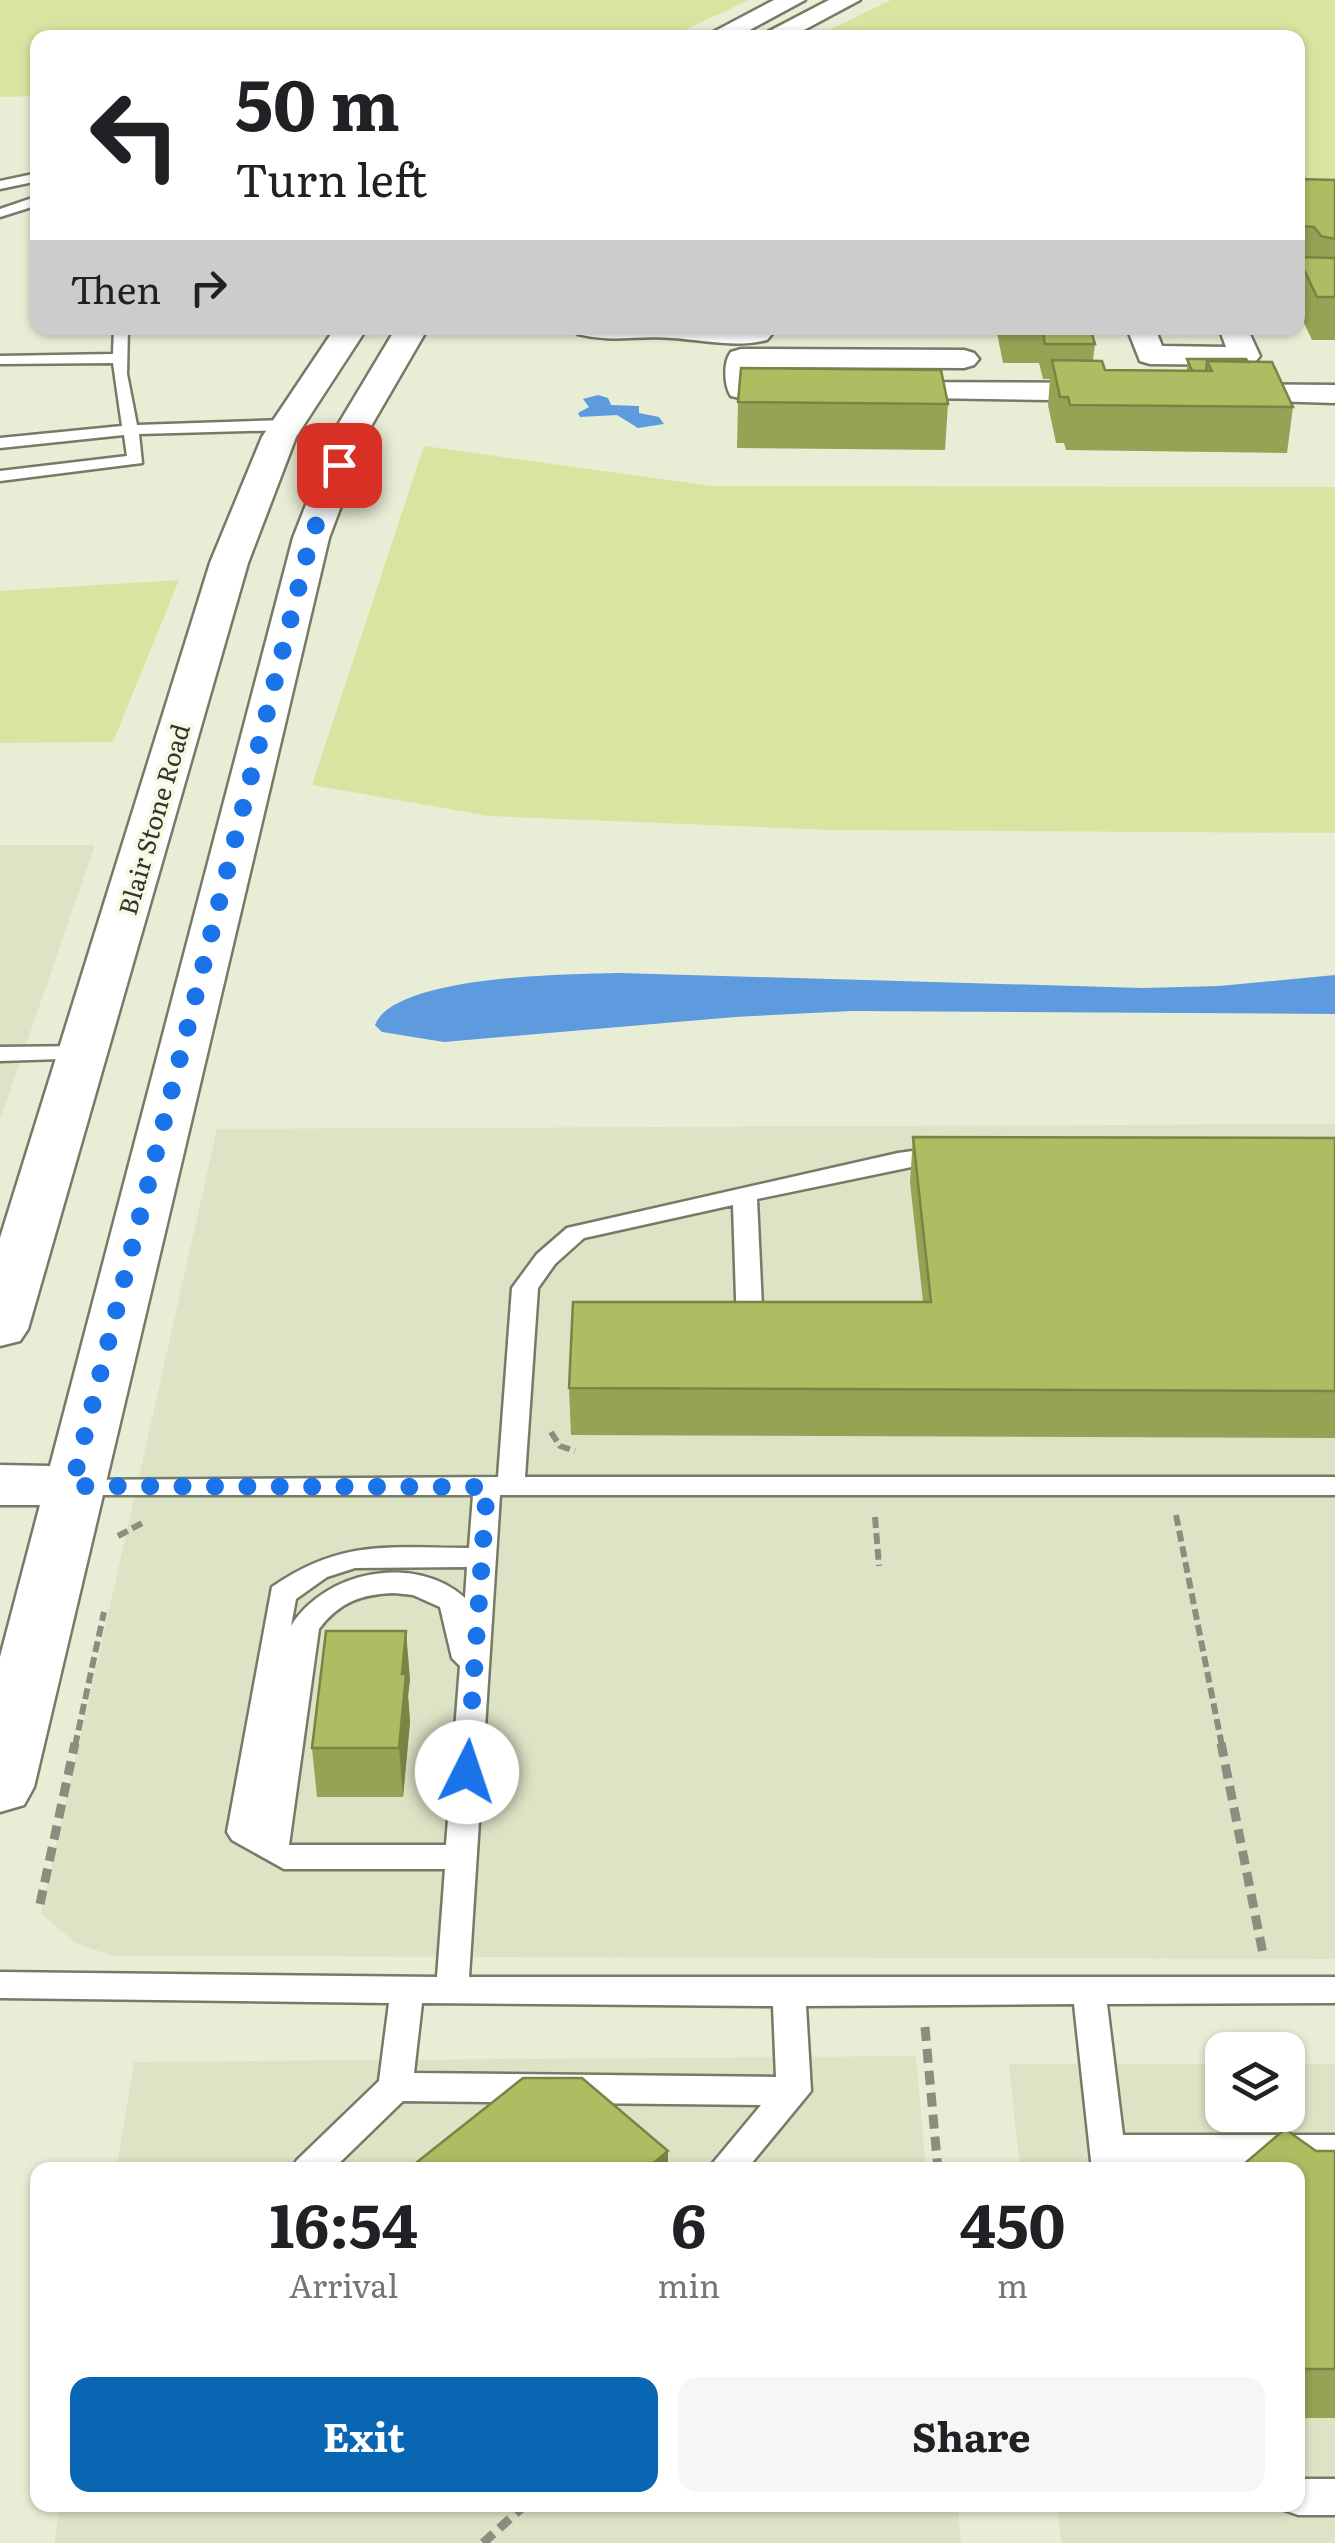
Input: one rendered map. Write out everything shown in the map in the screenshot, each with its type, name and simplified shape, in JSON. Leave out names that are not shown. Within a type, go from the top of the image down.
[{"type":"main road","points":[[731,30],[793,0]]},
{"type":"main road","points":[[785,30],[848,0]]},
{"type":"main road","name":"Blair Stone Road","points":[[0,1330],[229,563],[287,425],[345,335]]},
{"type":"main road","points":[[0,1787],[311,538],[353,428],[408,335]]},
{"type":"main road","points":[[0,1486],[72,1486]]},
{"type":"street","points":[[844,335],[961,341]]},
{"type":"street","points":[[1143,335],[1150,356],[1245,356],[1236,335]]},
{"type":"street","points":[[818,391],[742,390],[741,358],[961,341]]},
{"type":"street","points":[[961,341],[970,392]]},
{"type":"street","points":[[856,391],[1143,392]]},
{"type":"street","points":[[1181,393],[1335,394]]},
{"type":"lane","points":[[0,186],[30,179]]},
{"type":"lane","points":[[0,213],[30,203]]},
{"type":"lane","points":[[0,213],[19,218]]},
{"type":"lane","points":[[0,476],[136,460],[120,358],[121,335]]},
{"type":"lane","points":[[0,360],[120,358]]},
{"type":"lane","points":[[0,443],[129,430],[287,425]]},
{"type":"lane","points":[[0,1054],[84,1054]]},
{"type":"lane","points":[[452,1992],[482,1557],[499,1487],[525,1288],[546,1259],[576,1234],[898,1160],[961,1154]]},
{"type":"lane","points":[[745,1195],[750,1329]]},
{"type":"lane","points":[[72,1486],[1335,1486]]},
{"type":"lane","points":[[462,1858],[284,1857],[243,1832],[282,1594],[317,1570],[354,1558],[482,1557]]},
{"type":"lane","points":[[272,1850],[306,1626],[315,1609],[334,1593],[360,1586],[403,1584],[434,1589],[453,1602],[464,1635],[473,1692]]},
{"type":"lane","points":[[0,1986],[407,1992],[1335,1990]]},
{"type":"lane","points":[[316,2162],[395,2086],[407,1992]]},
{"type":"lane","points":[[732,2162],[794,2091],[789,1992]]},
{"type":"lane","points":[[1089,1992],[1109,2160],[1335,2150]]},
{"type":"lane","points":[[395,2086],[794,2091]]},
{"type":"lane","points":[[1305,2497],[1335,2497]]},
{"type":"path","points":[[551,1413],[550,1430],[560,1446],[589,1456]]},
{"type":"path","points":[[1170,1486],[1270,1990]]},
{"type":"path","points":[[924,2025],[937,2162]]},
{"type":"path","points":[[483,2543],[517,2512]]},
{"type":"shaded area","points":[[0,845],[95,845],[0,1120]]},
{"type":"shaded area","points":[[1335,1124],[1335,1959],[113,1956],[75,1943],[41,1913],[217,1129]]},
{"type":"shaded area","points":[[916,2056],[925,2162],[117,2162],[134,2062]]},
{"type":"shaded area","points":[[1009,2064],[1205,2064],[1205,2132],[1305,2132],[1305,2064],[1335,2064],[1335,2543],[1061,2543],[1058,2512],[1305,2512],[1305,2162],[1019,2162]]},
{"type":"shaded area","points":[[59,2512],[959,2512],[961,2543],[54,2543]]},
{"type":"green space","points":[[0,0],[749,0],[685,30],[30,30],[30,96],[0,97]]},
{"type":"green space","points":[[891,0],[1335,0],[1335,198],[1305,202],[1305,30],[829,30]]},
{"type":"green space","points":[[424,446],[711,486],[1335,487],[1335,833],[829,830],[489,816],[312,785]]},
{"type":"green space","points":[[179,580],[113,742],[0,743],[0,591]]},
{"type":"water","points":[[598,395],[608,398],[611,405],[639,406],[639,413],[659,417],[664,424],[638,428],[617,415],[580,417],[578,413],[589,407],[583,399]]},
{"type":"water","points":[[620,973],[1143,988],[1219,986],[1335,975],[1335,1014],[852,1011],[444,1042],[382,1032],[375,1025],[389,1008],[448,987],[526,977]]},
{"type":"building","points":[[1305,179],[1335,180],[1335,239],[1321,236],[1314,227],[1305,226]]},
{"type":"building","points":[[1305,257],[1335,258],[1335,297],[1317,297],[1305,272]]},
{"type":"building","points":[[1043,335],[1092,335],[1095,344],[1045,344]]},
{"type":"building","points":[[1187,359],[1248,362],[1207,361],[1206,371],[1192,371]]},
{"type":"building","points":[[1052,360],[1102,361],[1105,370],[1212,371],[1207,361],[1272,362],[1293,407],[1070,405],[1068,397],[1060,397]]},
{"type":"building","points":[[741,368],[941,370],[948,404],[738,402]]},
{"type":"building","points":[[913,1137],[1335,1138],[1335,1391],[569,1388],[573,1302],[931,1302]]},
{"type":"building","points":[[326,1631],[406,1631],[399,1748],[312,1748]]},
{"type":"building","points":[[523,2078],[582,2078],[668,2151],[655,2162],[417,2162]]},
{"type":"building","points":[[1281,2132],[1289,2132],[1316,2151],[1335,2151],[1335,2369],[1305,2369],[1305,2162],[1246,2162]]},
{"type":"route","points":[[339,465],[311,538],[72,1486],[487,1487],[467,1772]]}]
